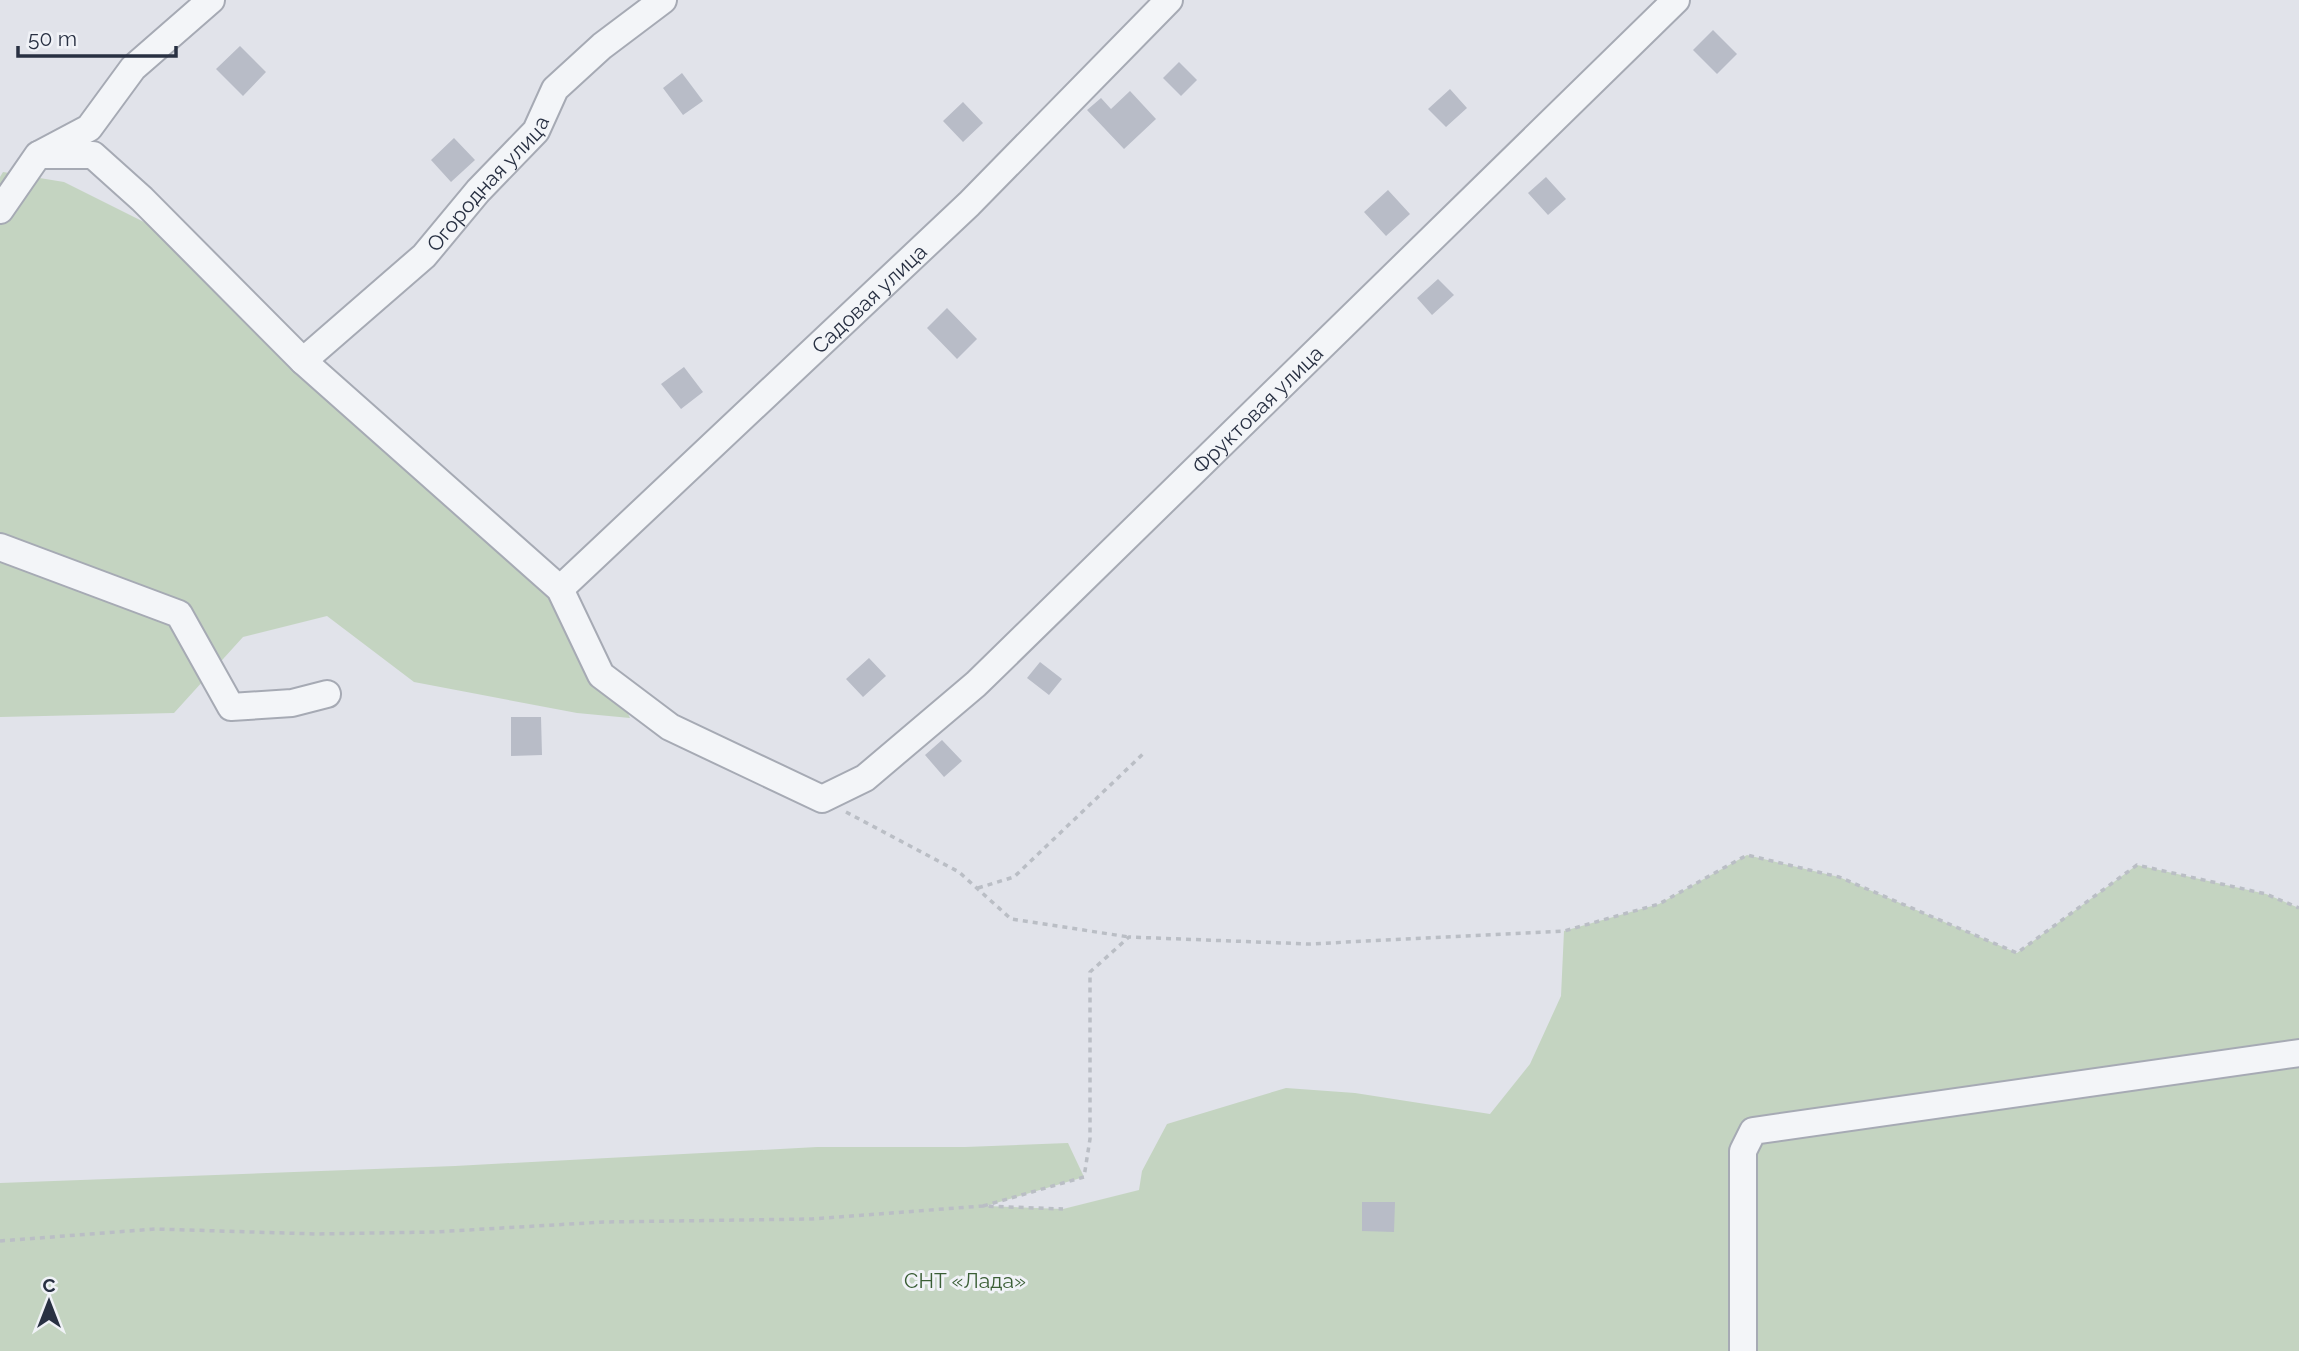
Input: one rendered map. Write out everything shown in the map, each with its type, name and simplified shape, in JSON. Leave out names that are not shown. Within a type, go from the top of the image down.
[{"type":"street","points":[[0,210],[38,155],[89,128],[133,68],[211,0]]},
{"type":"street","name":"Огородная улица","points":[[303,361],[424,256],[478,191],[536,131],[555,89],[602,46],[663,0]]},
{"type":"street","name":"Садовая улица","points":[[560,589],[970,204],[1169,0]]},
{"type":"street","name":"Фруктовая улица","points":[[822,799],[865,778],[976,684],[1676,0]]},
{"type":"street","points":[[38,155],[93,155],[142,199],[303,361],[560,589],[601,675],[670,727],[822,799]]},
{"type":"street","points":[[0,547],[179,614],[231,707],[292,703],[327,694]]},
{"type":"street","points":[[1743,1351],[1743,1151],[1754,1131],[2299,1053]]},
{"type":"path","points":[[977,888],[1014,877],[1145,752]]},
{"type":"path","points":[[822,799],[959,872],[1011,919],[1129,937],[1309,944],[1564,931],[1659,904],[1747,855],[1839,877],[2017,953],[2137,865],[2266,894],[2299,908]]},
{"type":"path","points":[[983,1206],[1084,1177],[1090,1139],[1090,972],[1129,937]]},
{"type":"path","points":[[0,1241],[155,1229],[317,1234],[434,1232],[604,1222],[812,1219],[983,1206],[1063,1209]]},
{"type":"green space","points":[[3,172],[64,182],[186,243],[336,387],[598,647],[630,718],[577,713],[414,682],[327,616],[243,637],[174,713],[0,717],[0,177]]},
{"type":"green space","name":"СНТ «Лада»","points":[[1747,855],[1839,877],[2017,953],[2137,865],[2266,894],[2299,908],[2299,1351],[0,1351],[0,1183],[455,1166],[817,1147],[965,1147],[1068,1143],[1084,1177],[986,1206],[1063,1209],[1139,1190],[1142,1171],[1167,1124],[1286,1088],[1355,1093],[1490,1114],[1530,1064],[1561,996],[1564,931],[1659,904]]},
{"type":"building","points":[[1713,30],[1737,54],[1717,74],[1693,50]]},
{"type":"building","points":[[240,46],[266,72],[243,96],[216,69]]},
{"type":"building","points":[[1179,62],[1197,80],[1181,96],[1163,78]]},
{"type":"building","points":[[682,73],[703,101],[683,115],[663,88]]},
{"type":"building","points":[[1450,89],[1467,108],[1446,127],[1428,109]]},
{"type":"building","points":[[1130,91],[1156,119],[1124,149],[1087,110],[1101,98],[1111,109]]},
{"type":"building","points":[[963,102],[983,123],[963,142],[943,121]]},
{"type":"building","points":[[454,138],[475,160],[451,182],[431,160]]},
{"type":"building","points":[[1546,177],[1566,199],[1548,215],[1528,193]]},
{"type":"building","points":[[1388,190],[1410,214],[1386,236],[1364,212]]},
{"type":"building","points":[[1438,279],[1454,295],[1432,315],[1417,298]]},
{"type":"building","points":[[947,308],[977,339],[957,359],[927,328]]},
{"type":"building","points":[[684,367],[703,392],[681,409],[661,384]]},
{"type":"building","points":[[869,658],[886,676],[863,697],[846,679]]},
{"type":"building","points":[[1040,662],[1062,679],[1049,695],[1027,678]]},
{"type":"building","points":[[511,717],[541,717],[542,755],[511,756]]},
{"type":"building","points":[[942,740],[962,761],[944,777],[925,755]]},
{"type":"building","points":[[1362,1202],[1395,1202],[1394,1232],[1362,1231]]}]
